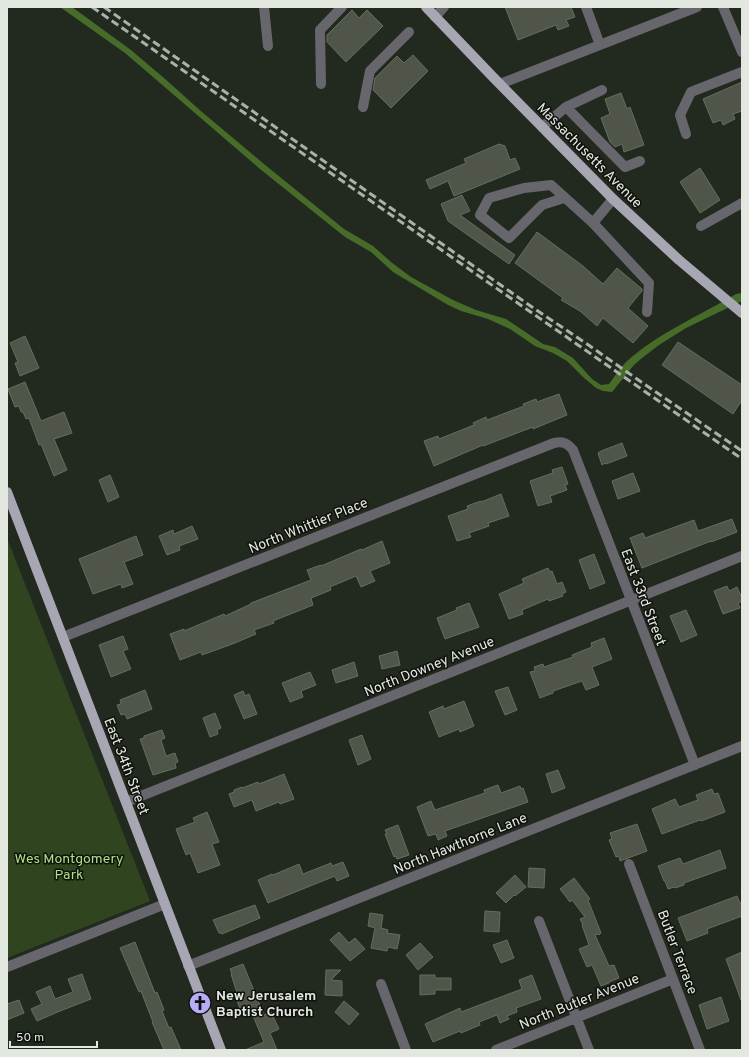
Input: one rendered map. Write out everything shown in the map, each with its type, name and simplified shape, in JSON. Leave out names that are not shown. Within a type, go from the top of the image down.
[{"type":"main road","name":"Massachusetts Avenue","points":[[426,7],[613,199],[679,260],[742,313]]},
{"type":"main road","name":"East 34th Street","points":[[7,492],[221,1050]]},
{"type":"street","points":[[264,7],[268,46]]},
{"type":"street","points":[[321,84],[320,30],[342,7]]},
{"type":"street","points":[[435,17],[444,7]]},
{"type":"street","points":[[586,7],[600,45]]},
{"type":"street","points":[[500,84],[697,7]]},
{"type":"street","points":[[723,7],[742,52]]},
{"type":"street","points":[[363,107],[370,71],[409,32]]},
{"type":"street","points":[[686,134],[680,115],[690,92],[742,72]]},
{"type":"street","points":[[542,127],[566,107],[602,90]]},
{"type":"street","points":[[566,107],[625,167],[640,162]]},
{"type":"street","points":[[564,198],[542,205],[509,238],[480,215],[489,198],[524,188],[551,186],[593,223],[649,283],[647,312]]},
{"type":"street","points":[[593,223],[613,199]]},
{"type":"street","points":[[701,226],[742,203]]},
{"type":"street","name":"East 33rd Street","points":[[565,442],[573,450],[695,765]]},
{"type":"street","name":"North Whittier Place","points":[[63,637],[554,443],[565,442]]},
{"type":"street","name":"North Downey Avenue","points":[[126,802],[742,556]]},
{"type":"street","name":"North Hawthorne Lane","points":[[188,966],[742,746]]},
{"type":"street","name":"Butler Terrace","points":[[629,864],[700,1050]]},
{"type":"street","points":[[7,967],[165,904]]},
{"type":"street","points":[[539,921],[589,1050]]},
{"type":"street","name":"North Butler Avenue","points":[[496,1050],[673,979]]},
{"type":"street","points":[[381,984],[406,1050]]},
{"type":"green space","name":"Wes Montgomery Park","points":[[7,538],[150,901],[7,958]]},
{"type":"shaded area","points":[[60,7],[72,7],[131,50],[202,112],[344,229],[373,246],[411,277],[453,300],[476,310],[506,319],[543,344],[555,347],[573,358],[592,379],[601,385],[609,384],[626,362],[651,342],[679,325],[736,294],[742,293],[742,301],[686,328],[659,345],[634,365],[612,392],[603,391],[596,388],[567,361],[553,353],[535,346],[510,329],[488,319],[461,311],[448,305],[393,272],[371,252],[345,237],[260,169],[125,53]]},
{"type":"building","points":[[505,7],[571,7],[575,17],[566,20],[569,26],[558,30],[556,25],[518,40]]},
{"type":"building","points":[[352,10],[359,18],[367,10],[383,26],[346,62],[327,42],[327,35]]},
{"type":"building","points":[[413,55],[428,71],[391,108],[373,90],[375,78],[397,56],[404,63]]},
{"type":"building","points":[[742,82],[742,111],[733,114],[735,119],[723,125],[721,120],[713,123],[703,99]]},
{"type":"building","points":[[621,93],[627,109],[630,107],[644,145],[624,152],[622,144],[615,147],[610,142],[601,118],[610,114],[605,99]]},
{"type":"building","points":[[499,144],[505,146],[510,160],[515,158],[520,169],[454,196],[448,181],[430,189],[426,180],[466,163],[464,159]]},
{"type":"building","points":[[700,168],[720,200],[700,213],[680,182]]},
{"type":"building","points":[[462,195],[470,211],[460,215],[515,255],[509,264],[448,221],[441,204]]},
{"type":"building","points":[[537,232],[583,266],[603,284],[617,268],[642,289],[628,308],[648,326],[633,343],[603,318],[597,326],[580,311],[561,300],[563,298],[515,263]]},
{"type":"building","points":[[25,336],[39,368],[20,376],[15,363],[18,362],[10,343]]},
{"type":"building","points":[[678,342],[742,385],[742,400],[733,414],[662,365]]},
{"type":"building","points":[[25,382],[41,421],[64,412],[72,433],[54,439],[67,470],[54,476],[41,444],[39,445],[29,418],[26,419],[19,406],[15,407],[8,389]]},
{"type":"building","points":[[559,394],[567,415],[533,429],[533,427],[483,445],[434,466],[424,441],[438,436],[439,439],[474,425],[473,423],[486,417],[487,420],[524,406],[523,404],[536,399],[537,402]]},
{"type":"building","points":[[622,443],[627,456],[602,465],[598,453]]},
{"type":"building","points":[[562,467],[568,484],[565,485],[567,490],[550,496],[552,502],[538,506],[530,481],[553,473],[552,470]]},
{"type":"building","points":[[633,473],[640,491],[618,499],[612,481]]},
{"type":"building","points":[[110,475],[119,497],[108,502],[99,480]]},
{"type":"building","points":[[501,494],[509,516],[488,523],[489,526],[469,533],[471,537],[457,541],[448,516],[468,509],[467,506]]},
{"type":"building","points":[[732,519],[737,532],[642,568],[630,538],[643,533],[645,538],[694,520],[698,531]]},
{"type":"building","points":[[192,526],[198,539],[179,546],[180,550],[167,555],[159,536],[173,530],[174,534]]},
{"type":"building","points":[[136,536],[143,555],[124,562],[133,584],[122,588],[121,584],[93,594],[79,559]]},
{"type":"building","points":[[382,541],[390,563],[370,571],[375,581],[361,587],[356,576],[330,587],[331,590],[311,598],[313,605],[273,621],[274,623],[254,630],[256,634],[202,655],[201,652],[180,660],[170,634],[184,629],[184,631],[224,614],[225,616],[251,603],[311,580],[307,570],[321,566]]},
{"type":"building","points":[[594,554],[605,583],[590,589],[579,560]]},
{"type":"building","points":[[548,568],[550,572],[552,571],[557,584],[562,582],[566,592],[562,594],[563,596],[549,601],[548,599],[522,610],[523,614],[509,619],[499,594],[524,583],[522,579]]},
{"type":"building","points":[[727,586],[729,591],[737,587],[742,601],[738,603],[740,608],[723,614],[714,591]]},
{"type":"building","points":[[469,603],[479,627],[445,639],[437,618],[457,610],[456,608]]},
{"type":"building","points":[[686,610],[697,635],[681,642],[670,616]]},
{"type":"building","points":[[123,636],[128,649],[123,651],[131,669],[111,677],[99,645]]},
{"type":"building","points":[[604,638],[612,659],[592,667],[599,685],[586,690],[582,681],[553,691],[553,693],[540,698],[530,672],[535,671],[534,667],[543,664],[544,667],[573,657],[572,655],[592,647],[591,643]]},
{"type":"building","points":[[397,651],[400,665],[382,669],[379,656]]},
{"type":"building","points":[[354,662],[358,676],[336,683],[332,670]]},
{"type":"building","points":[[310,672],[316,685],[301,691],[303,697],[290,702],[282,683]]},
{"type":"building","points":[[508,687],[517,710],[505,715],[495,691]]},
{"type":"building","points":[[145,690],[152,709],[127,719],[125,714],[121,715],[117,705],[121,704],[120,700]]},
{"type":"building","points":[[243,691],[245,696],[249,694],[257,714],[244,719],[234,695]]},
{"type":"building","points":[[464,701],[474,726],[460,732],[459,729],[439,737],[429,712],[443,706],[444,709]]},
{"type":"building","points":[[215,713],[221,728],[217,730],[218,734],[210,737],[203,718]]},
{"type":"building","points":[[162,730],[165,738],[161,740],[166,756],[175,753],[178,762],[175,763],[176,768],[153,775],[140,739],[144,738],[144,736]]},
{"type":"building","points":[[362,735],[371,759],[358,765],[349,740]]},
{"type":"building","points":[[558,770],[565,788],[552,793],[546,774]]},
{"type":"building","points":[[284,774],[294,799],[280,804],[279,802],[256,811],[252,800],[234,807],[229,794],[234,792],[234,790],[258,782],[259,784]]},
{"type":"building","points":[[498,785],[501,793],[520,786],[521,789],[523,788],[528,802],[445,831],[447,836],[438,840],[436,834],[428,836],[417,807],[431,801],[435,810],[485,793],[484,790]]},
{"type":"building","points":[[712,789],[714,794],[718,793],[725,812],[662,834],[652,809],[675,799],[679,807],[698,800],[696,795]]},
{"type":"building","points":[[207,812],[219,842],[212,844],[220,865],[198,873],[190,853],[186,855],[176,829],[195,822],[193,818]]},
{"type":"building","points":[[637,824],[647,851],[620,861],[619,856],[616,857],[609,840],[612,839],[610,833]]},
{"type":"building","points":[[398,825],[409,855],[397,859],[396,856],[394,857],[385,834],[387,834],[385,830]]},
{"type":"building","points":[[720,850],[726,868],[684,883],[684,885],[668,889],[658,866],[680,858],[683,864]]},
{"type":"building","points":[[343,862],[349,876],[337,881],[335,876],[268,903],[258,880],[299,864],[303,874],[331,863],[332,866]]},
{"type":"building","points":[[529,868],[545,869],[544,888],[528,887]]},
{"type":"building","points":[[515,875],[526,887],[515,896],[514,895],[506,903],[496,893]]},
{"type":"building","points":[[574,878],[590,899],[588,900],[601,933],[599,935],[595,935],[609,966],[614,965],[619,978],[601,986],[592,965],[587,967],[579,949],[589,945],[580,919],[585,917],[572,900],[570,902],[560,889]]},
{"type":"building","points":[[737,896],[740,903],[742,902],[742,916],[707,929],[708,933],[687,941],[678,918]]},
{"type":"building","points":[[255,905],[260,918],[222,934],[219,933],[213,920]]},
{"type":"building","points":[[485,911],[500,912],[499,932],[484,931]]},
{"type":"building","points":[[370,913],[383,915],[381,928],[388,930],[387,933],[400,935],[397,949],[388,947],[387,951],[371,948],[375,928],[368,926]]},
{"type":"building","points":[[339,932],[349,943],[355,938],[365,949],[350,961],[330,940]]},
{"type":"building","points":[[507,940],[514,958],[501,963],[493,945]]},
{"type":"building","points":[[135,942],[155,993],[157,992],[164,1010],[162,1011],[169,1028],[171,1027],[181,1050],[164,1050],[141,991],[139,992],[120,948]]},
{"type":"building","points":[[420,943],[433,957],[418,970],[406,955]]},
{"type":"building","points":[[742,952],[742,1000],[741,1000],[726,959]]},
{"type":"building","points":[[243,964],[264,1015],[271,1012],[279,1029],[270,1033],[277,1050],[245,1050],[264,1042],[251,1011],[245,1013],[244,1011],[241,1012],[237,1000],[239,999],[230,969]]},
{"type":"building","points":[[326,970],[341,970],[331,980],[342,981],[342,996],[325,995]]},
{"type":"building","points":[[82,974],[91,999],[37,1021],[31,1009],[42,1004],[36,992],[50,986],[55,999],[73,992],[68,979]]},
{"type":"building","points":[[420,975],[435,975],[435,978],[451,978],[451,990],[435,990],[435,994],[420,995]]},
{"type":"building","points":[[532,975],[541,999],[516,1008],[517,1012],[507,1016],[509,1019],[500,1023],[497,1015],[479,1022],[480,1025],[433,1042],[425,1024],[460,1008],[461,1012],[522,989],[519,980]]},
{"type":"building","points":[[721,997],[729,1021],[707,1029],[699,1005]]},
{"type":"building","points":[[19,1000],[24,1013],[7,1020],[7,1004]]},
{"type":"building","points":[[344,1001],[359,1014],[349,1025],[335,1012]]},
{"type":"railway","points":[[92,7],[742,459]]},
{"type":"railway","points":[[104,7],[532,307],[742,451]]},
{"type":"place","name":"New Jerusalem Baptist Church","points":[[200,1003]]}]
